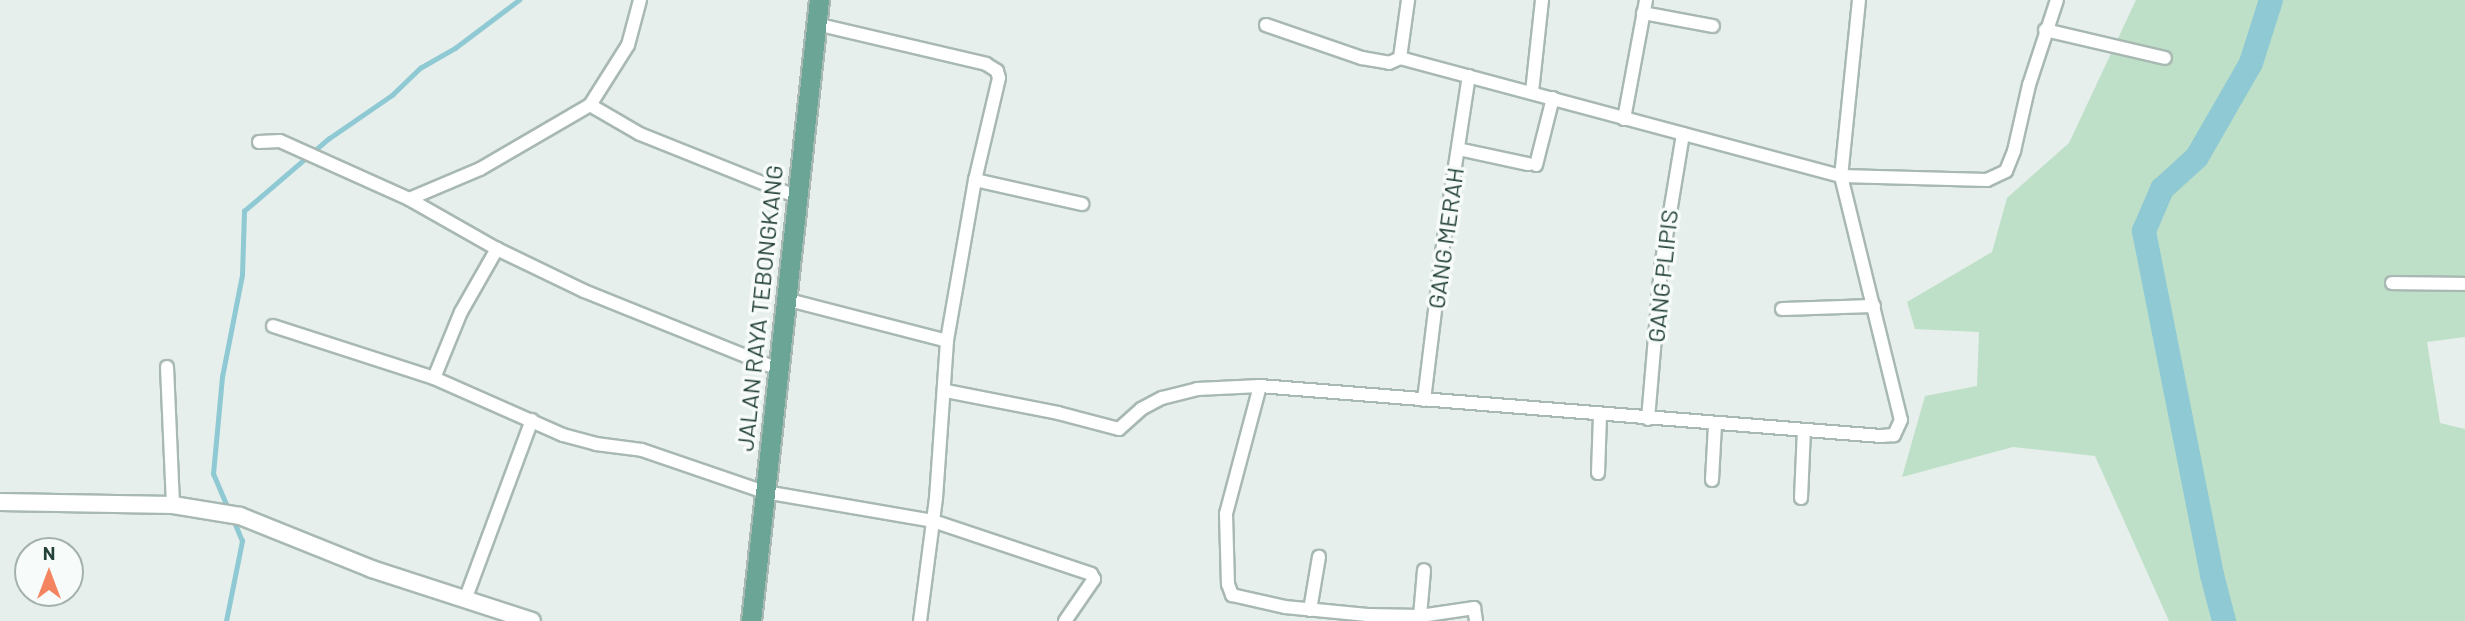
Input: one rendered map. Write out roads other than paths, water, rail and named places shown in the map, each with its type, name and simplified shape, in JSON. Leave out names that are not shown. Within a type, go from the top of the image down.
[{"type":"main road","name":"JALAN RAYA TEBONGKANG","points":[[751,621],[776,368],[819,0]]},
{"type":"main road","points":[[0,502],[173,505],[240,516],[372,569],[532,621]]},
{"type":"street","points":[[409,199],[480,169],[590,105],[628,45],[640,0]]},
{"type":"street","points":[[1400,58],[1408,0]]},
{"type":"street","points":[[1532,92],[1542,0]]},
{"type":"street","points":[[946,391],[1058,413],[1119,429],[1141,408],[1162,398],[1198,389],[1260,386],[1715,425],[1894,435],[1901,420],[1841,176],[1859,0]]},
{"type":"street","points":[[1266,25],[1362,58],[1389,63],[1400,58],[1841,176],[1987,180],[2006,171],[2014,150],[2045,30],[2057,0]]},
{"type":"street","points":[[1625,119],[1645,7],[1713,26]]},
{"type":"street","points":[[816,24],[986,64],[997,71],[999,78],[975,180],[947,341],[946,391],[920,621]]},
{"type":"street","points":[[2045,30],[2165,58]]},
{"type":"street","name":"GANG MERAH","points":[[1424,400],[1469,76]]},
{"type":"street","points":[[1458,149],[1532,164],[1553,98]]},
{"type":"street","points":[[590,105],[640,134],[795,195]]},
{"type":"street","name":"GANG PLIPIS","points":[[1648,419],[1661,267],[1670,195],[1683,134]]},
{"type":"street","points":[[259,142],[280,141],[409,199],[497,249],[584,291],[776,368]]},
{"type":"street","points":[[975,180],[1082,204]]},
{"type":"street","points":[[434,378],[461,312],[497,249]]},
{"type":"street","points":[[2392,283],[2465,284]]},
{"type":"street","points":[[785,299],[947,341]]},
{"type":"street","points":[[1782,309],[1874,306]]},
{"type":"street","points":[[273,326],[434,378],[563,435],[596,444],[642,450],[765,492],[933,521],[1093,575],[1094,579],[1065,621]]},
{"type":"street","points":[[167,367],[173,505]]},
{"type":"street","points":[[1260,386],[1226,514],[1228,584],[1236,597],[1310,610],[1420,616],[1474,608],[1476,621]]},
{"type":"street","points":[[1598,473],[1600,415]]},
{"type":"street","points":[[465,600],[532,420]]},
{"type":"street","points":[[1712,480],[1715,425]]},
{"type":"street","points":[[1801,498],[1804,430]]},
{"type":"street","points":[[1310,610],[1319,556]]},
{"type":"street","points":[[1420,616],[1424,570]]},
{"type":"waterway","points":[[228,509],[213,474],[222,377],[242,275],[244,211],[328,139],[392,95],[420,68],[455,48],[519,0]]},
{"type":"waterway","points":[[2224,621],[2212,575],[2144,231],[2162,189],[2197,157],[2251,63],[2271,0]]},
{"type":"waterway","points":[[226,621],[242,541],[233,520]]}]
